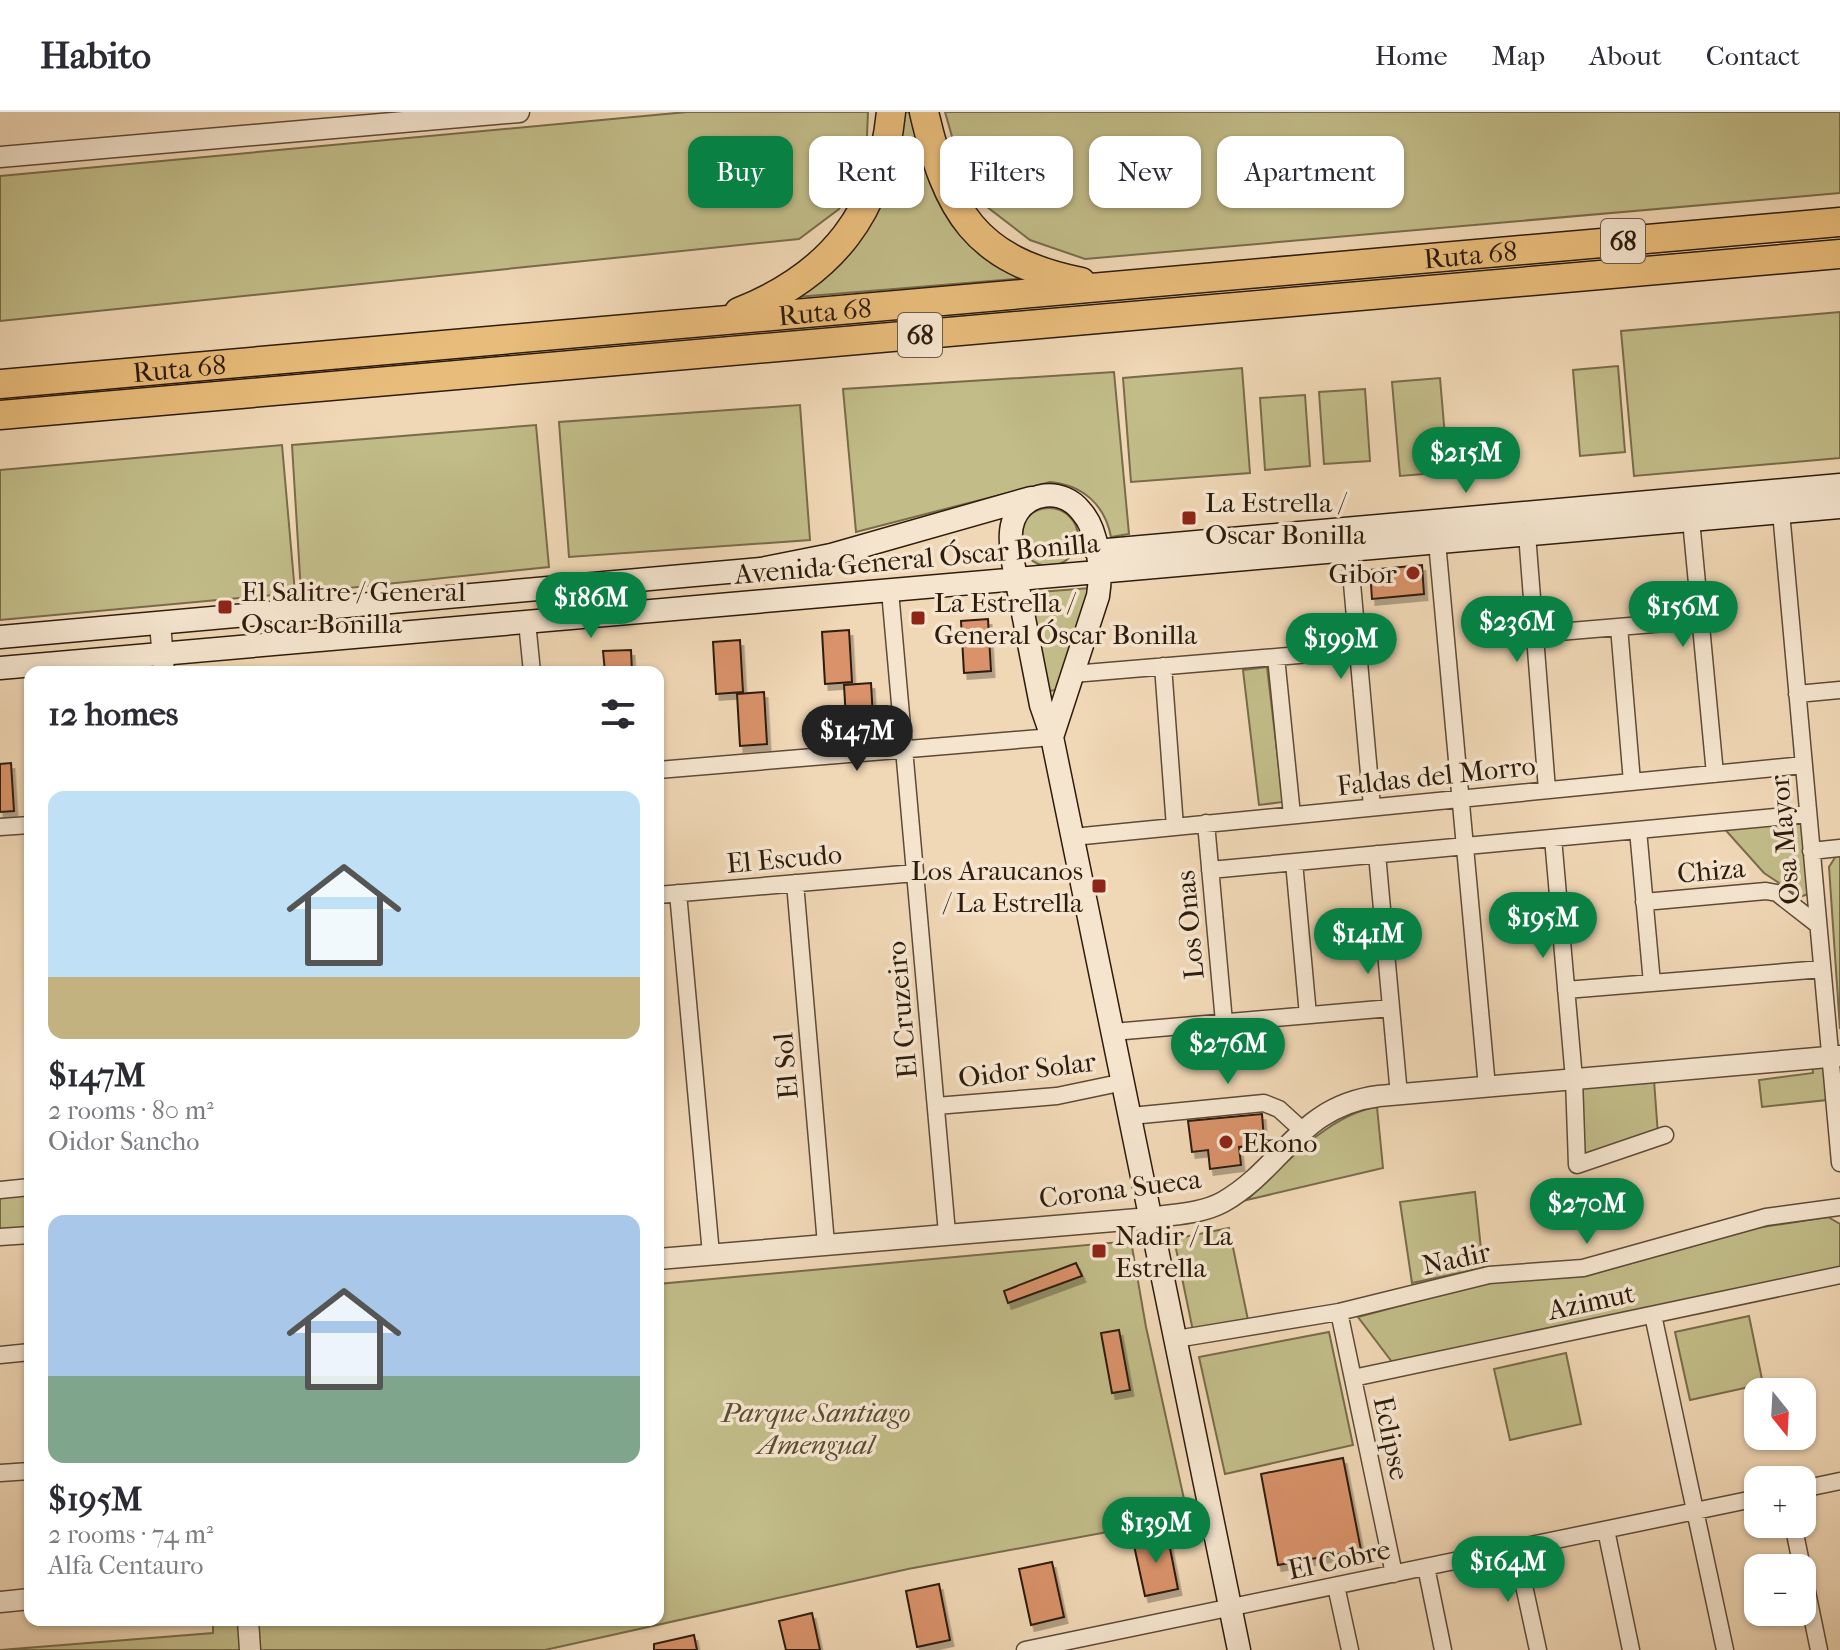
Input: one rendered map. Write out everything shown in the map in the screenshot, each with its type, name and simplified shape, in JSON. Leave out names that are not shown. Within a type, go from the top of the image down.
[{"type":"highway","points":[[716,321],[765,301],[799,282],[839,247],[873,191],[887,143],[891,112]]},
{"type":"highway","points":[[915,112],[932,146],[951,198],[972,228],[992,246],[1048,273],[1101,286]]},
{"type":"highway","points":[[924,112],[932,146]]},
{"type":"highway","name":"Ruta 68","points":[[0,384],[1840,222]]},
{"type":"highway","name":"Ruta 68","points":[[0,415],[1840,254]]},
{"type":"main road","name":"Avenida General Óscar Bonilla","points":[[65,666],[163,663],[527,622],[1016,580],[1098,562],[1840,485]]},
{"type":"main road","points":[[1052,737],[1098,596],[1098,562],[1085,516],[1072,502],[1052,495],[1032,498],[1021,508],[1011,527],[1016,580],[1041,705],[1052,737],[1073,837],[1239,1650]]},
{"type":"main road","name":"Avenida General Óscar Bonilla","points":[[0,637],[761,569],[831,555],[1032,498]]},
{"type":"main road","name":"Avenida General Óscar Bonilla","points":[[1098,562],[1349,550],[1840,507]]},
{"type":"main road","name":"Avenida General Óscar Bonilla","points":[[0,668],[24,667]]},
{"type":"street","points":[[0,157],[519,112]]},
{"type":"street","name":"Osa Mayor","points":[[1781,512],[1822,969],[1835,1057],[1840,1163]]},
{"type":"street","points":[[1691,520],[1715,774]]},
{"type":"street","points":[[1527,534],[1547,790]]},
{"type":"street","points":[[1437,542],[1487,1087]]},
{"type":"street","points":[[1349,550],[1372,807]]},
{"type":"street","name":"El Cruzeiro","points":[[890,591],[947,1233]]},
{"type":"street","points":[[1535,634],[1701,620]]},
{"type":"street","points":[[527,622],[531,666]]},
{"type":"street","points":[[160,623],[163,663]]},
{"type":"street","points":[[1619,627],[1632,782]]},
{"type":"street","points":[[1073,674],[1358,650]]},
{"type":"street","points":[[1276,657],[1292,815]]},
{"type":"street","points":[[1163,666],[1175,827]]},
{"type":"street","points":[[1797,694],[1840,690]]},
{"type":"street","points":[[664,769],[1052,737]]},
{"type":"street","name":"Faldas del Morro","points":[[1073,837],[1804,765]]},
{"type":"street","points":[[1210,870],[1808,814]]},
{"type":"street","name":"Los Onas","points":[[1206,823],[1224,1022]]},
{"type":"street","points":[[0,827],[24,825]]},
{"type":"street","points":[[1638,830],[1652,983]]},
{"type":"street","points":[[1553,838],[1574,1079],[1577,1165],[1665,1135]]},
{"type":"street","points":[[1811,851],[1840,848]]},
{"type":"street","points":[[1377,854],[1399,1095]]},
{"type":"street","points":[[1294,862],[1308,1015]]},
{"type":"street","name":"El Escudo","points":[[664,894],[915,873]]},
{"type":"street","name":"El Sol","points":[[795,883],[826,1244]]},
{"type":"street","name":"Chiza","points":[[1644,902],[1766,891],[1784,897],[1818,925]]},
{"type":"street","points":[[678,893],[711,1254]]},
{"type":"street","points":[[1566,990],[1822,969]]},
{"type":"street","points":[[1113,1032],[1391,1008]]},
{"type":"street","name":"Corona Sueca","points":[[664,1258],[1150,1218],[1204,1210],[1223,1202],[1244,1186],[1302,1130],[1326,1113],[1352,1101],[1835,1057]]},
{"type":"street","name":"Oidor Solar","points":[[936,1106],[1027,1099],[1124,1082]]},
{"type":"street","points":[[1131,1116],[1264,1103],[1279,1109],[1302,1130]]},
{"type":"street","points":[[0,1190],[24,1188]]},
{"type":"street","name":"Nadir","points":[[1176,1339],[1339,1312],[1489,1275],[1583,1268],[1766,1217],[1840,1207]]},
{"type":"street","points":[[0,1237],[24,1235]]},
{"type":"street","name":"Azimut","points":[[1353,1378],[1840,1275]]},
{"type":"street","name":"Eclipse","points":[[1339,1312],[1394,1574]]},
{"type":"street","points":[[1653,1315],[1725,1650]]},
{"type":"street","points":[[0,1355],[24,1353]]},
{"type":"street","points":[[0,1473],[24,1471]]},
{"type":"street","points":[[1816,1486],[1840,1481]]},
{"type":"street","name":"El Cobre","points":[[1025,1650],[1744,1501]]},
{"type":"street","points":[[1606,1530],[1631,1650]]},
{"type":"street","points":[[1796,1538],[1819,1650]]},
{"type":"street","points":[[1516,1549],[1538,1650]]},
{"type":"street","points":[[1426,1567],[1443,1650]]},
{"type":"street","points":[[1336,1586],[1350,1650]]},
{"type":"street","points":[[0,1602],[24,1600]]},
{"type":"street","points":[[248,1626],[250,1650]]},
{"type":"green space","points":[[687,112],[868,112],[867,136],[809,136],[809,208],[840,208],[799,239],[0,321],[0,176]]},
{"type":"green space","points":[[897,112],[909,112],[922,136],[893,136]]},
{"type":"green space","points":[[945,112],[1840,112],[1840,193],[1085,259],[1030,240],[988,208],[1073,208],[1073,136],[952,136]]},
{"type":"green space","points":[[924,139],[940,161],[940,208],[975,208],[1027,278],[797,297],[823,279],[845,258],[878,208],[924,208]]},
{"type":"green space","points":[[1840,312],[1840,458],[1634,476],[1621,331]]},
{"type":"green space","points":[[1618,366],[1625,452],[1580,456],[1573,370]]},
{"type":"green space","points":[[1242,368],[1250,473],[1131,482],[1123,378]]},
{"type":"green space","points":[[1114,372],[1129,534],[1111,537],[1104,515],[1091,499],[1073,487],[1050,482],[856,532],[843,389]]},
{"type":"green space","points":[[1440,378],[1448,472],[1400,476],[1392,382]]},
{"type":"green space","points":[[1365,389],[1370,461],[1324,464],[1319,392]]},
{"type":"green space","points":[[1305,395],[1310,466],[1265,470],[1260,398]]},
{"type":"green space","points":[[800,405],[810,540],[569,557],[559,422]]},
{"type":"green space","points":[[536,425],[549,567],[301,593],[292,445]]},
{"type":"green space","points":[[282,445],[295,593],[0,620],[0,470]]},
{"type":"green space","points":[[1049,508],[1070,516],[1078,537],[1070,558],[1049,566],[1028,558],[1020,537],[1028,516]]},
{"type":"green space","points":[[1090,588],[1058,690],[1048,691],[1026,593]]},
{"type":"green space","points":[[1267,667],[1283,802],[1259,805],[1243,670]]},
{"type":"green space","points":[[1805,816],[1811,893],[1800,897],[1764,873],[1721,825]]},
{"type":"green space","points":[[1836,856],[1840,856],[1840,1029],[1829,867]]},
{"type":"green space","points":[[1824,1061],[1827,1100],[1762,1107],[1759,1080],[1813,1073],[1812,1063]]},
{"type":"green space","points":[[1654,1080],[1658,1135],[1582,1160],[1579,1088]]},
{"type":"green space","points":[[1377,1107],[1383,1168],[1247,1200],[1324,1131],[1341,1120]]},
{"type":"green space","points":[[1475,1192],[1483,1268],[1412,1283],[1400,1202]]},
{"type":"green space","points":[[24,1195],[24,1228],[0,1230],[0,1197]]},
{"type":"green space","points":[[1828,1217],[1840,1224],[1840,1269],[1392,1362],[1358,1317],[1488,1282],[1586,1276],[1756,1228]]},
{"type":"green space","points":[[1229,1228],[1248,1320],[1193,1331],[1174,1239]]},
{"type":"green space","name":"Parque Santiago Amengual","points":[[1131,1241],[1146,1327],[1188,1517],[908,1569],[664,1623],[664,1283]]},
{"type":"green space","points":[[1749,1316],[1762,1378],[1744,1378],[1744,1388],[1690,1400],[1675,1332]]},
{"type":"green space","points":[[1329,1332],[1353,1445],[1225,1474],[1199,1357]]},
{"type":"green space","points":[[1566,1353],[1581,1424],[1510,1440],[1494,1369]]},
{"type":"green space","name":"Parque Santiago Amengual","points":[[213,1626],[653,1626],[545,1650],[0,1650],[213,1633]]},
{"type":"building","points":[[1422,565],[1424,594],[1372,599],[1370,570]]},
{"type":"building","points":[[988,619],[991,671],[964,673],[961,621]]},
{"type":"building","points":[[849,630],[852,682],[825,684],[822,632]]},
{"type":"building","points":[[740,640],[743,692],[716,694],[713,642]]},
{"type":"building","points":[[631,650],[632,666],[604,666],[603,651]]},
{"type":"building","points":[[871,683],[874,735],[847,737],[844,685]]},
{"type":"building","points":[[764,692],[767,744],[740,746],[737,694]]},
{"type":"building","points":[[11,763],[14,811],[0,812],[0,764]]},
{"type":"building","name":"Ekono","points":[[1262,1114],[1264,1139],[1257,1145],[1239,1147],[1241,1165],[1210,1169],[1208,1150],[1192,1152],[1188,1121]]},
{"type":"building","points":[[1076,1263],[1082,1276],[1008,1303],[1004,1291]]},
{"type":"building","points":[[1119,1330],[1130,1390],[1112,1393],[1101,1333]]},
{"type":"building","points":[[1343,1458],[1361,1550],[1278,1565],[1261,1474]]},
{"type":"building","points":[[1167,1533],[1178,1589],[1145,1596],[1133,1541]]},
{"type":"building","points":[[1052,1562],[1064,1617],[1031,1625],[1019,1569]]},
{"type":"building","points":[[939,1584],[950,1640],[917,1647],[906,1591]]},
{"type":"building","points":[[812,1613],[820,1650],[786,1650],[779,1621]]},
{"type":"building","points":[[694,1635],[697,1650],[654,1650],[654,1644]]},
{"type":"place","name":"La Estrella / Oscar Bonilla","points":[[1189,518]]},
{"type":"place","name":"Gibor","points":[[1413,573]]},
{"type":"place","name":"El Salitre / General Oscar Bonilla","points":[[225,607]]},
{"type":"place","name":"La Estrella / General Óscar Bonilla","points":[[918,618]]},
{"type":"place","name":"Los Araucanos / La Estrella","points":[[1099,886]]},
{"type":"place","name":"Ekono","points":[[1226,1142]]},
{"type":"place","name":"Nadir / La Estrella","points":[[1099,1251]]}]
